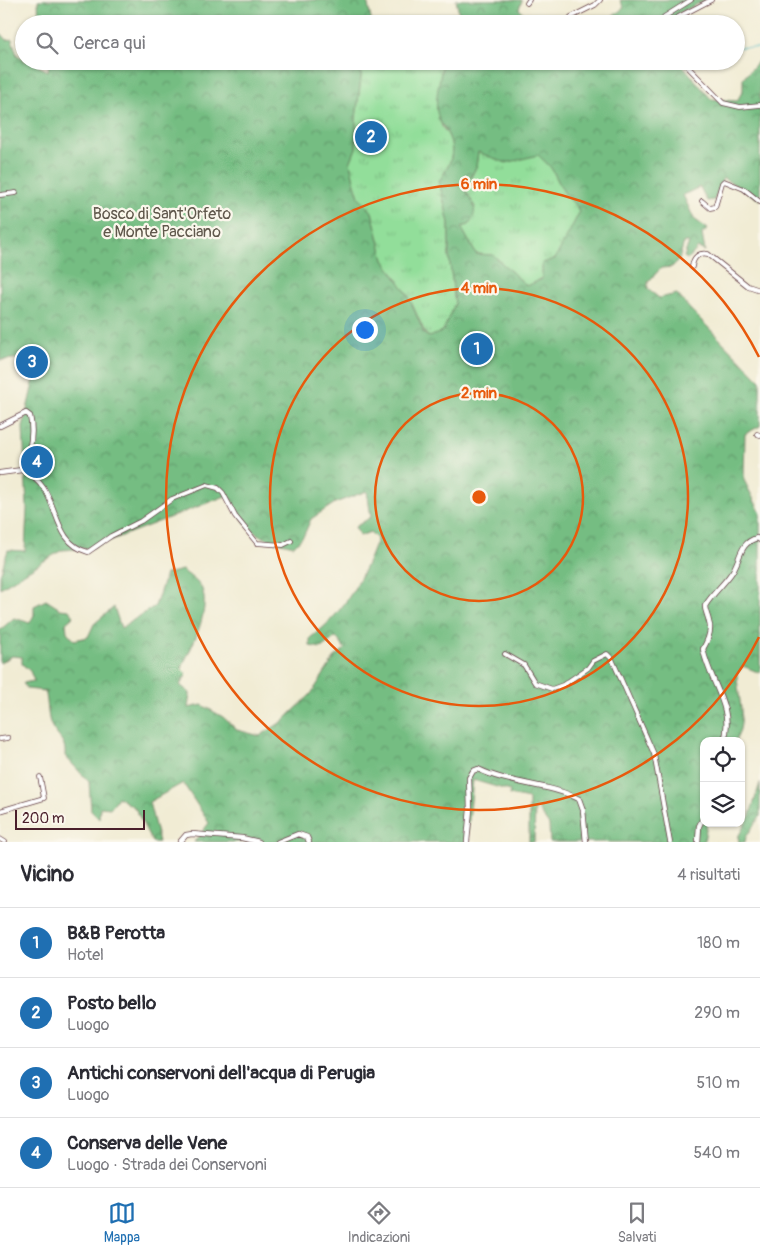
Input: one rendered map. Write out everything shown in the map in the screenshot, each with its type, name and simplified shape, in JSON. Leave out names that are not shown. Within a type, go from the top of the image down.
[{"type":"street","points":[[576,15],[600,0]]},
{"type":"street","points":[[667,15],[690,0]]},
{"type":"street","points":[[682,15],[711,0]]},
{"type":"street","points":[[691,70],[723,103],[740,107],[760,105]]},
{"type":"street","points":[[702,201],[710,208],[715,206],[724,181],[744,189],[760,202]]},
{"type":"street","points":[[0,195],[16,193]]},
{"type":"street","points":[[692,267],[693,259],[699,254],[708,254],[748,286],[760,290]]},
{"type":"street","points":[[0,426],[26,413],[30,416],[32,427],[31,442],[22,470]]},
{"type":"street","points":[[0,473],[22,470],[35,476],[42,483],[53,504],[61,532],[69,542],[88,552],[111,536],[141,521],[172,499],[207,485],[218,488],[224,493],[235,516],[257,543],[287,545],[291,541]]},
{"type":"street","points":[[725,737],[727,721],[724,704],[709,671],[703,650],[708,639],[710,623],[705,614],[705,606],[732,574],[741,549],[749,540],[757,538],[760,540]]},
{"type":"street","points":[[505,654],[524,665],[535,683],[552,689],[563,685],[588,668],[593,661],[607,654],[612,658],[654,754],[670,842]]},
{"type":"street","points":[[0,739],[8,738]]},
{"type":"street","points":[[467,842],[470,809],[469,778],[473,771],[478,769],[509,779],[565,792],[579,799],[583,810],[586,842]]},
{"type":"street","points":[[0,811],[44,798],[40,777]]},
{"type":"street","points":[[698,842],[700,824]]},
{"type":"street","points":[[180,842],[186,835],[192,834],[242,838],[259,842]]},
{"type":"street","points":[[278,842],[298,834],[307,837],[309,842]]},
{"type":"street","points":[[0,839],[5,842]]},
{"type":"green space","points":[[38,0],[367,0],[370,15],[39,15]]},
{"type":"green space","points":[[456,0],[522,0],[519,9],[525,15],[459,15]]},
{"type":"green space","points":[[620,0],[706,0],[678,15],[614,15],[624,8]]},
{"type":"green space","name":"Bosco di Sant'Orfeto e Monte Pacciano","points":[[0,32],[7,40],[12,39],[15,49],[15,70],[362,70],[356,118],[356,148],[350,163],[354,181],[359,197],[372,212],[384,260],[408,295],[425,335],[430,337],[443,331],[455,304],[449,256],[449,223],[439,181],[446,171],[452,155],[449,137],[437,112],[437,94],[441,70],[687,70],[711,99],[737,101],[743,90],[743,79],[760,59],[760,200],[723,178],[714,200],[707,201],[700,187],[683,195],[694,219],[708,229],[702,234],[705,251],[698,248],[688,259],[684,257],[689,242],[684,242],[679,260],[672,267],[661,268],[648,282],[648,289],[659,298],[677,294],[760,380],[760,426],[745,434],[744,480],[760,512],[760,673],[743,666],[737,674],[741,725],[737,737],[700,737],[700,827],[706,827],[704,842],[550,842],[549,825],[535,805],[534,842],[529,842],[529,799],[509,795],[510,791],[473,780],[467,842],[194,842],[209,823],[183,783],[149,802],[159,842],[152,842],[135,808],[118,797],[111,808],[100,807],[99,819],[91,811],[89,782],[65,756],[62,741],[51,725],[45,691],[27,689],[23,683],[34,681],[30,671],[22,664],[22,657],[12,656],[0,663],[0,630],[14,618],[30,623],[34,615],[34,606],[46,600],[60,609],[69,610],[74,616],[66,623],[67,632],[74,640],[88,637],[94,624],[114,607],[121,628],[155,606],[166,574],[182,570],[201,586],[204,598],[204,608],[199,630],[181,668],[187,674],[180,685],[190,693],[188,708],[202,705],[223,717],[237,730],[260,736],[283,721],[311,694],[335,657],[345,649],[336,637],[321,648],[310,646],[310,638],[333,618],[351,594],[359,581],[377,539],[370,532],[360,536],[355,527],[371,517],[367,491],[335,503],[311,519],[304,535],[294,546],[260,536],[253,531],[241,517],[228,495],[91,548],[62,550],[0,588],[0,575],[8,550],[25,551],[27,508],[23,427],[39,357],[0,360]],"holes":[[[478,152],[506,163],[538,155],[551,168],[566,195],[577,206],[579,213],[555,259],[542,263],[542,279],[527,286],[493,255],[476,254],[461,227],[469,225],[475,211],[465,189],[476,167]]]},
{"type":"green space","points":[[362,70],[441,70],[439,110],[442,126],[451,143],[452,155],[446,171],[439,181],[449,223],[449,256],[455,304],[443,331],[430,337],[426,335],[408,295],[384,260],[372,212],[359,197],[350,163],[356,148],[356,118]]},
{"type":"green space","points":[[478,152],[506,162],[538,154],[553,170],[566,195],[577,206],[579,213],[559,255],[545,274],[536,282],[527,286],[493,255],[476,254],[461,227],[469,225],[475,207],[465,190],[476,167]]},
{"type":"green space","points":[[760,783],[760,816],[746,837],[745,842],[739,842],[738,837],[750,815]]},
{"type":"waterway","points":[[745,47],[760,48]]},
{"type":"place","name":"Posto bello","points":[[371,137]]},
{"type":"place","name":"B&B Perotta","points":[[477,349]]},
{"type":"place","name":"Antichi conservoni dell'acqua di Perugia","points":[[32,362]]},
{"type":"place","name":"Conserva delle Vene","points":[[37,462]]}]
